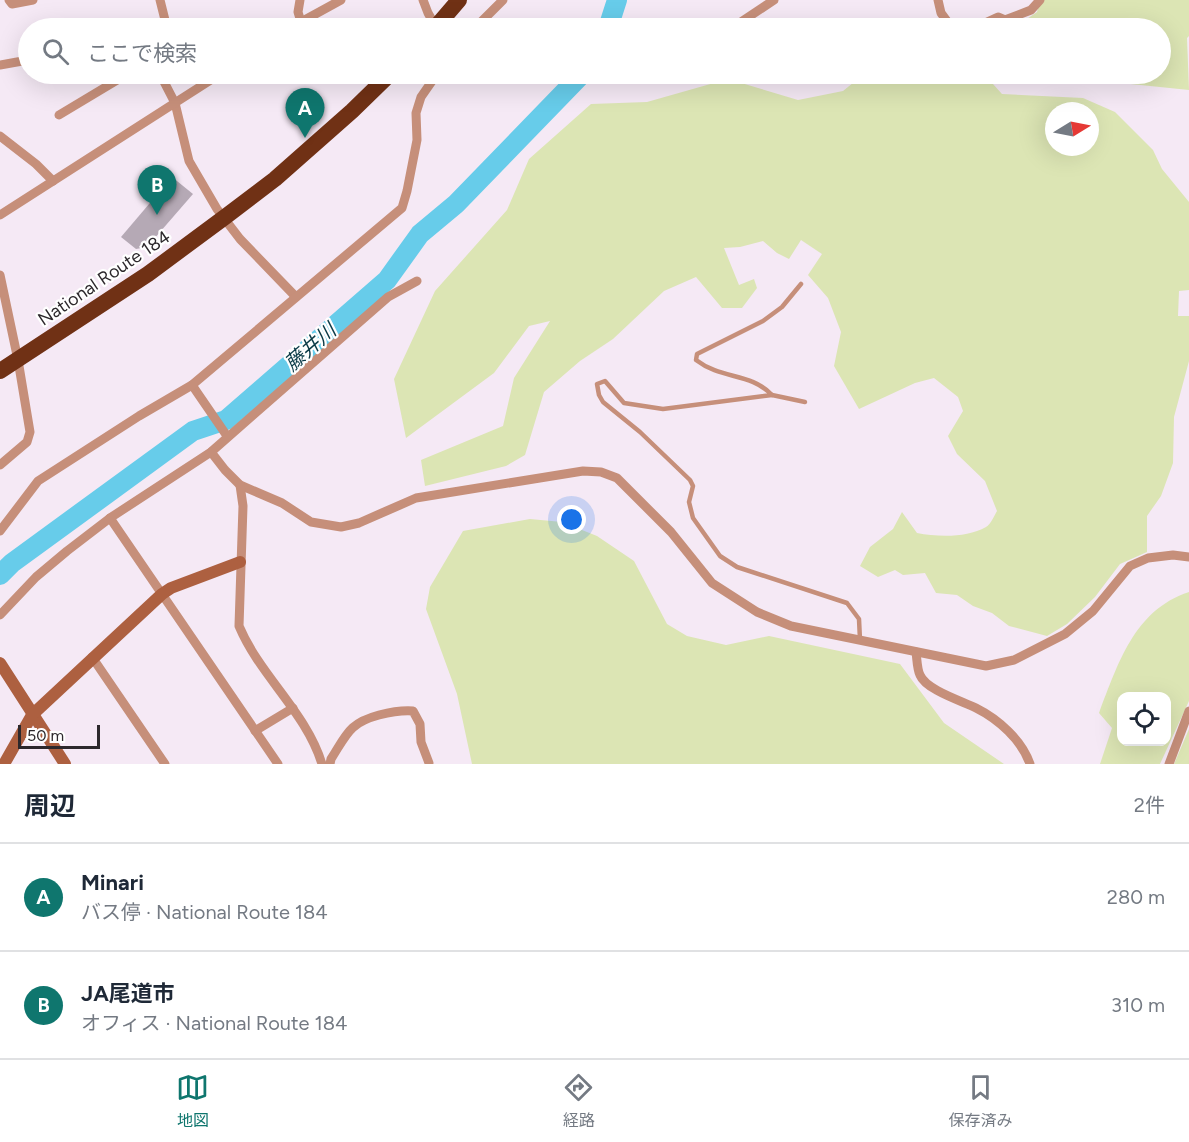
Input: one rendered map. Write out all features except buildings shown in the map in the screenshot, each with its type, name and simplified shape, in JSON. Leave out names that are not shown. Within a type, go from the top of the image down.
[{"type":"highway","points":[[444,18],[459,0]]},
{"type":"highway","name":"National Route 184","points":[[0,371],[148,274],[225,217],[275,179],[380,84]]},
{"type":"street","points":[[9,0],[12,4],[33,0]]},
{"type":"street","points":[[160,0],[164,18]]},
{"type":"street","points":[[300,0],[298,12],[300,18]]},
{"type":"street","points":[[308,18],[341,0]]},
{"type":"street","points":[[423,0],[431,18]]},
{"type":"street","points":[[485,18],[503,0]]},
{"type":"street","points":[[747,18],[774,0]]},
{"type":"street","points":[[938,0],[945,18]]},
{"type":"street","points":[[1010,18],[1031,10],[1040,0]]},
{"type":"street","points":[[0,65],[18,62]]},
{"type":"street","points":[[59,115],[108,84]]},
{"type":"street","points":[[165,84],[175,103],[189,161],[217,209],[240,239],[296,297]]},
{"type":"street","points":[[0,215],[204,84]]},
{"type":"street","points":[[0,531],[38,481],[192,385],[402,208],[417,140],[416,113],[421,97],[430,84]]},
{"type":"street","points":[[0,150],[3,138],[36,164],[53,181]]},
{"type":"street","points":[[0,275],[30,432],[27,442],[0,465]]},
{"type":"street","points":[[0,615],[36,577],[110,518],[211,452],[226,433],[388,297],[417,281]]},
{"type":"street","points":[[192,385],[226,433]]},
{"type":"street","points":[[211,452],[240,485],[282,503],[311,522],[341,527],[359,523],[416,498],[584,471],[601,472],[617,478],[648,508],[671,532],[712,583],[757,612],[791,626],[986,666],[1014,660],[1065,634],[1093,611],[1130,566],[1148,558],[1173,555],[1189,557]]},
{"type":"street","points":[[240,485],[243,506],[239,626],[252,652],[293,708],[317,749],[322,764]]},
{"type":"street","points":[[110,518],[278,764]]},
{"type":"street","points":[[4,764],[32,715],[162,594],[171,588],[240,562]]},
{"type":"street","points":[[916,652],[920,676],[931,687],[978,709],[1012,734],[1027,754],[1030,764]]},
{"type":"street","points":[[92,657],[165,764]]},
{"type":"street","points":[[0,663],[65,764]]},
{"type":"street","points":[[255,731],[293,708]]},
{"type":"street","points":[[330,764],[350,729],[361,720],[400,710],[413,711],[420,724],[421,742],[429,763]]},
{"type":"street","points":[[1169,764],[1189,711]]},
{"type":"lane","points":[[772,395],[764,387],[747,379],[721,374],[703,365],[696,360],[696,354],[763,321],[782,307],[801,284]]},
{"type":"lane","points":[[805,402],[772,395],[663,409],[624,403],[605,381],[597,384],[603,402],[640,432],[690,480],[693,486],[688,502],[693,518],[720,556],[737,567],[847,603],[859,619],[860,640]]},
{"type":"green space","points":[[1040,0],[1189,0],[1189,36],[1187,38],[1189,90],[1131,84],[1171,84],[1171,18],[1028,18],[1037,12]]},
{"type":"green space","points":[[710,84],[745,84],[798,100],[843,91],[852,84],[993,84],[1002,94],[1083,98],[1092,102],[1045,102],[1045,156],[1099,156],[1099,105],[1115,112],[1153,150],[1162,169],[1189,202],[1189,290],[1179,291],[1178,316],[1189,316],[1189,361],[1174,417],[1173,463],[1161,496],[1147,516],[1147,552],[1120,564],[1095,597],[1067,624],[1047,636],[1009,626],[992,613],[973,606],[957,595],[936,593],[925,573],[903,575],[895,570],[878,577],[860,566],[870,547],[893,529],[902,512],[917,533],[943,536],[978,531],[988,526],[997,511],[985,481],[957,454],[948,436],[963,411],[958,397],[934,378],[915,383],[859,409],[834,366],[841,332],[828,298],[808,275],[822,254],[801,240],[789,259],[777,253],[763,241],[740,247],[724,248],[739,285],[754,279],[757,288],[742,308],[722,308],[696,277],[664,291],[613,339],[580,361],[544,392],[525,455],[506,466],[425,486],[421,460],[503,426],[514,378],[550,321],[529,326],[494,373],[406,438],[394,379],[435,291],[507,210],[529,159],[591,104],[647,102]]},
{"type":"green space","points":[[530,519],[562,522],[597,536],[634,561],[667,624],[687,636],[726,645],[769,636],[900,664],[944,723],[1004,764],[472,764],[457,694],[426,609],[430,587],[463,531]]},
{"type":"green space","points":[[1189,592],[1189,701],[1171,740],[1171,692],[1117,692],[1117,746],[1168,746],[1160,764],[1100,764],[1112,728],[1099,713],[1130,641],[1154,612],[1170,600]]},
{"type":"green space","points":[[1189,729],[1189,764],[1174,764]]},
{"type":"waterway","name":"藤井川","points":[[611,18],[617,0]]},
{"type":"waterway","name":"藤井川","points":[[0,575],[12,563],[193,431],[226,420],[387,280],[420,234],[456,204],[572,84]]},
{"type":"place","name":"Minari","points":[[305,138]]},
{"type":"place","name":"JA尾道市","points":[[157,215]]}]
